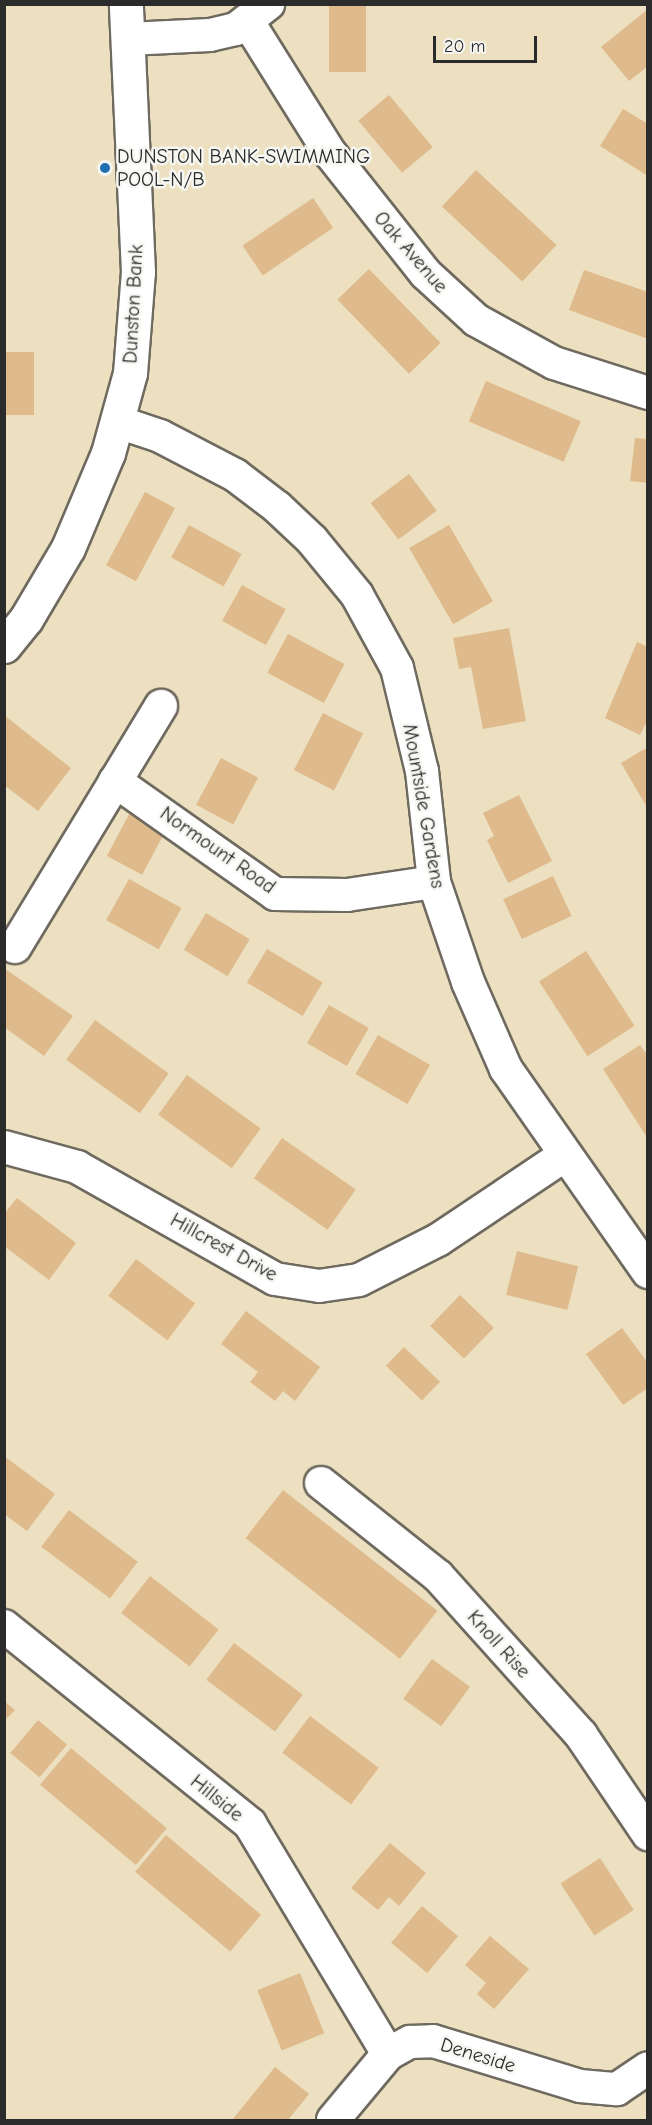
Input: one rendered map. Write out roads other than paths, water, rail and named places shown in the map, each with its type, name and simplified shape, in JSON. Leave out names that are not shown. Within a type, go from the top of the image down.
[{"type":"street","name":"Dunston Bank","points":[[4,646],[26,619],[68,548],[97,484],[118,422],[130,373],[138,272],[126,4]]},
{"type":"street","points":[[128,39],[210,35],[258,13]]},
{"type":"street","name":"Oak Avenue","points":[[258,13],[337,162],[426,274],[476,320],[554,363],[648,393]]},
{"type":"street","name":"Mountside Gardens","points":[[118,422],[160,436],[235,475],[298,527],[357,595],[397,668],[422,771],[434,882],[468,982],[506,1069],[648,1272]]},
{"type":"street","points":[[15,947],[161,706]]},
{"type":"street","name":"Normount Road","points":[[115,781],[274,894],[347,895],[434,882]]},
{"type":"street","name":"Hillcrest Drive","points":[[4,1147],[77,1167],[274,1279],[319,1286],[360,1280],[438,1240],[565,1155]]},
{"type":"street","name":"Knoll Rise","points":[[321,1483],[438,1576],[581,1736],[648,1834]]},
{"type":"street","name":"Hillside","points":[[4,1626],[250,1824],[388,2054]]},
{"type":"street","name":"Deneside","points":[[333,2121],[388,2054],[410,2042],[433,2041],[580,2086],[617,2089],[648,2068]]},
{"type":"place","name":"DUNSTON BANK-SWIMMING POOL-N/B","points":[[105,168]]}]
